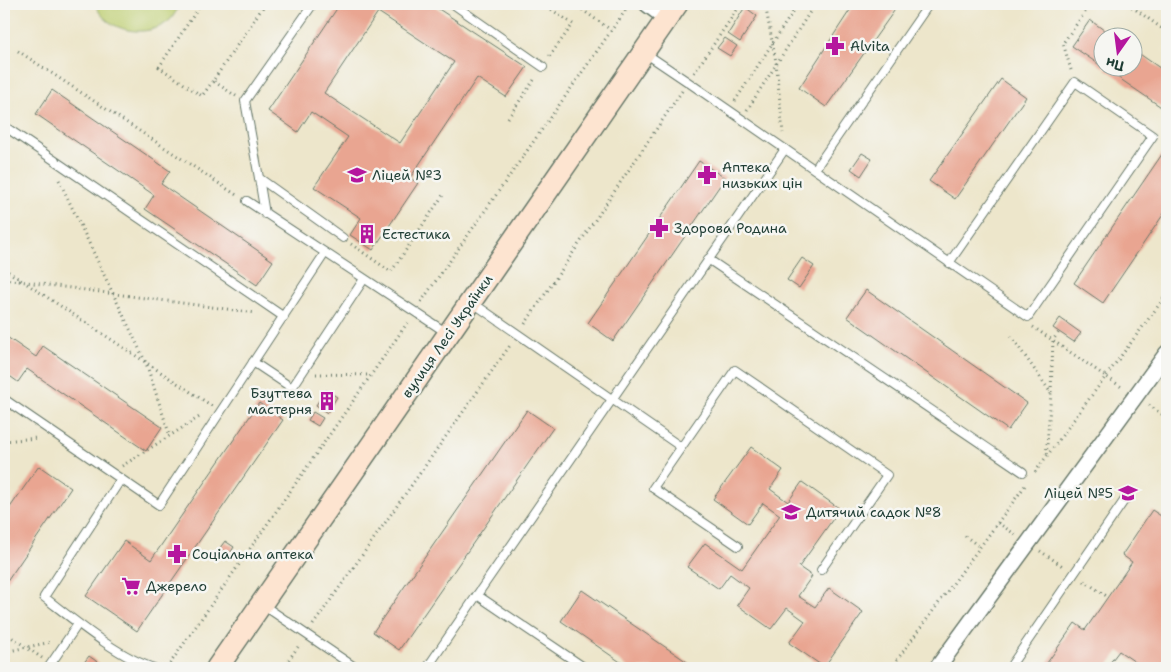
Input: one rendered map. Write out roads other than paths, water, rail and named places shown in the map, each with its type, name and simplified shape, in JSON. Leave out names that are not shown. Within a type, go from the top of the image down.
[{"type":"main road","name":"вулиця Лесі Українки","points":[[217,668],[672,11]]},
{"type":"street","points":[[647,4],[672,11]]},
{"type":"street","points":[[937,668],[1167,353]]},
{"type":"lane","points":[[265,214],[245,101],[313,4]]},
{"type":"lane","points":[[453,4],[543,67]]},
{"type":"lane","points":[[815,169],[929,4]]},
{"type":"lane","points":[[644,52],[949,263],[1028,316],[1153,136],[1075,82],[949,263]]},
{"type":"lane","points":[[4,126],[284,317]]},
{"type":"lane","points":[[427,668],[785,149]]},
{"type":"lane","points":[[259,178],[343,238]]},
{"type":"lane","points":[[247,202],[448,334]]},
{"type":"lane","points":[[4,400],[159,505],[326,253]]},
{"type":"lane","points":[[708,259],[1022,472]]},
{"type":"lane","points":[[253,362],[292,388],[364,279]]},
{"type":"lane","points":[[471,302],[681,447]]},
{"type":"lane","points":[[738,546],[654,488],[735,370],[887,475],[821,570]]},
{"type":"lane","points":[[121,479],[44,597],[78,624],[141,664],[154,668]]},
{"type":"lane","points":[[1018,668],[1012,664],[1130,492]]},
{"type":"lane","points":[[477,595],[585,668]]},
{"type":"lane","points":[[262,604],[356,668]]},
{"type":"lane","points":[[49,666],[78,624]]},
{"type":"place","name":"Alvita","points":[[835,46]]},
{"type":"place","name":"Ліцей №3","points":[[357,175]]},
{"type":"place","name":"Аптека низьких цін","points":[[707,175]]},
{"type":"place","name":"Здорова Родина","points":[[659,228]]},
{"type":"place","name":"Естестика","points":[[367,234]]},
{"type":"place","name":"Бзуттева мастерня","points":[[327,401]]},
{"type":"place","name":"Ліцей №5","points":[[1128,493]]},
{"type":"place","name":"Дитячий садок №8","points":[[791,512]]},
{"type":"place","name":"Соціальна аптека","points":[[177,554]]},
{"type":"place","name":"Джерело","points":[[131,586]]}]
